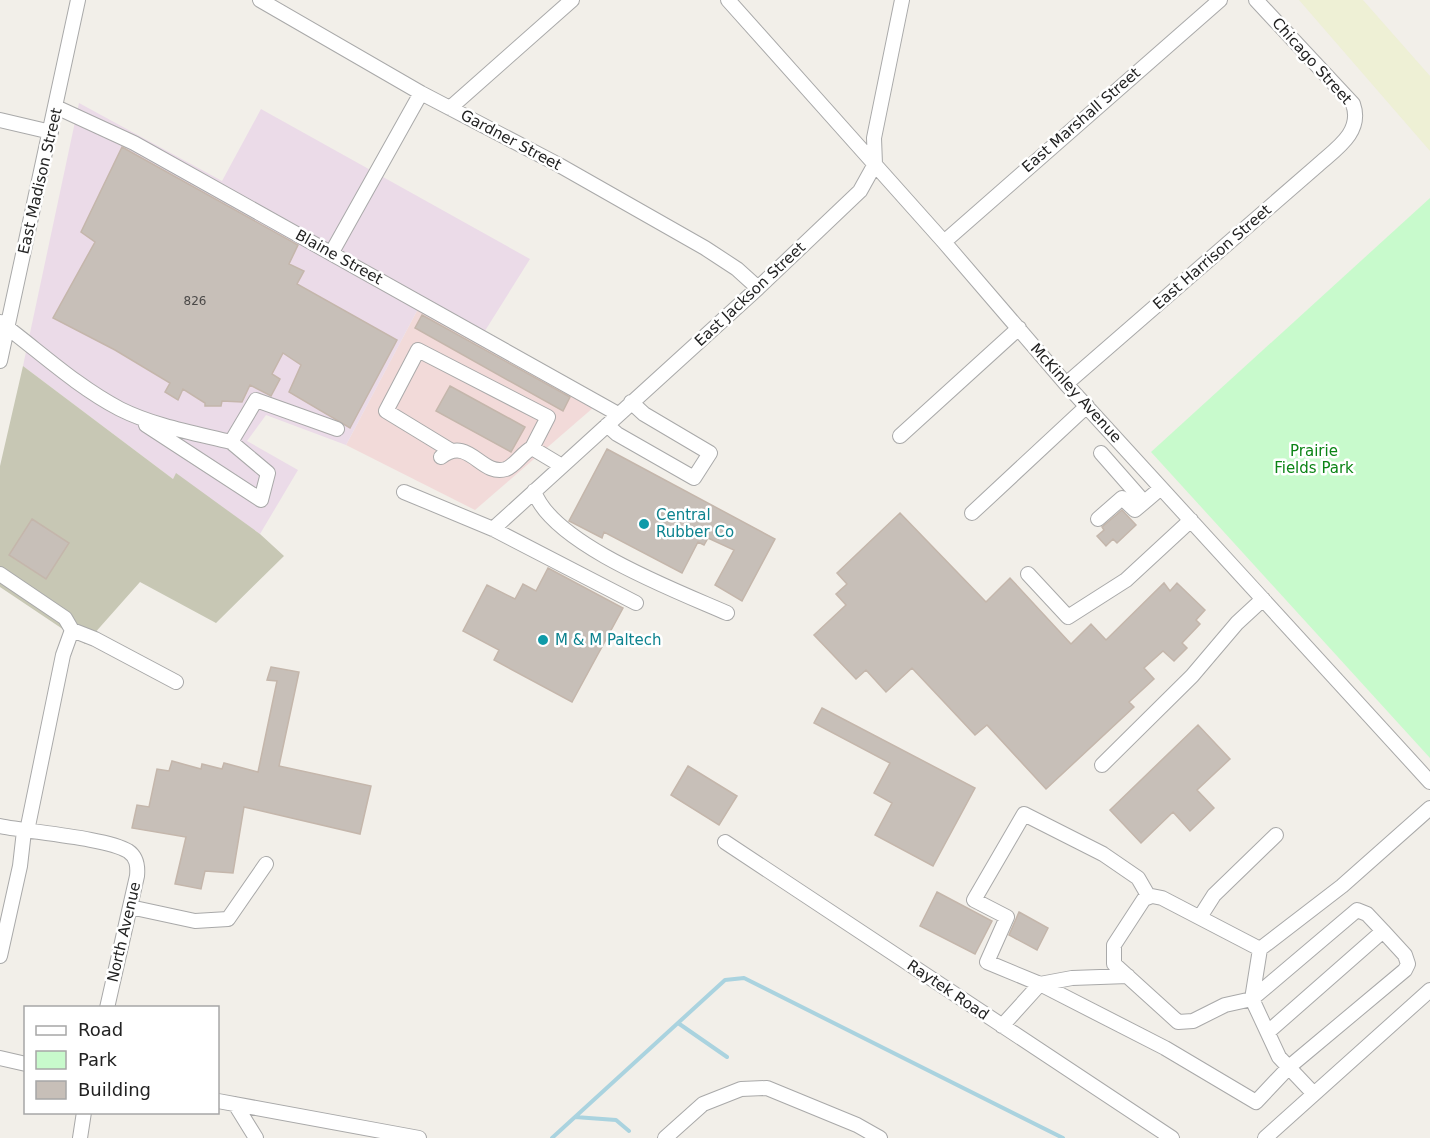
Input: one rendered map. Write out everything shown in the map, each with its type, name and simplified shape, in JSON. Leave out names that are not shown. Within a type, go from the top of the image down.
[{"type":"street","name":"East Madison Street","points":[[0,361],[4,325],[51,132],[78,0]]},
{"type":"street","points":[[450,108],[572,0]]},
{"type":"street","name":"McKinley Avenue","points":[[728,0],[1019,327],[1066,384],[1430,782]]},
{"type":"street","name":"East Jackson Street","points":[[494,529],[758,288],[860,191],[874,164],[874,138],[902,0]]},
{"type":"street","name":"East Marshall Street","points":[[944,242],[1220,0]]},
{"type":"street","name":"Chicago Street","points":[[1256,0],[1353,104],[1354,127]]},
{"type":"street","name":"Gardner Street","points":[[269,2],[421,93],[559,165],[705,248],[737,269],[758,288]]},
{"type":"street","points":[[332,252],[421,93]]},
{"type":"street","name":"Blaine Street","points":[[56,107],[134,143],[618,414]]},
{"type":"street","points":[[0,120],[51,132]]},
{"type":"street","name":"East Harrison Street","points":[[1066,384],[1325,159],[1346,140],[1354,127]]},
{"type":"street","points":[[4,325],[91,392],[261,500],[268,473],[231,442],[166,427],[121,409]]},
{"type":"street","points":[[900,436],[1019,327]]},
{"type":"street","points":[[418,350],[548,417],[532,448],[508,468],[497,470],[459,449],[446,454],[386,411],[418,350]]},
{"type":"street","points":[[231,442],[256,400],[337,429]]},
{"type":"street","points":[[607,425],[617,434],[694,478],[710,453],[644,414],[631,402]]},
{"type":"street","points":[[972,513],[1087,406]]},
{"type":"street","points":[[532,448],[562,466]]},
{"type":"street","points":[[1101,453],[1144,502]]},
{"type":"street","points":[[1098,519],[1122,498],[1135,510],[1161,488]]},
{"type":"street","points":[[534,491],[538,503],[555,523],[582,542],[658,583],[727,613]]},
{"type":"street","points":[[404,492],[494,529],[636,603]]},
{"type":"street","points":[[1028,574],[1068,617],[1126,580],[1191,519]]},
{"type":"street","points":[[0,573],[64,618],[72,630],[95,639],[176,682]]},
{"type":"street","points":[[1102,765],[1192,676],[1237,623],[1263,599]]},
{"type":"street","points":[[0,956],[63,655],[72,630]]},
{"type":"street","points":[[1314,1094],[1279,1057],[1252,999],[1260,949],[1342,886],[1430,808]]},
{"type":"street","points":[[1149,897],[1138,878],[1103,854],[1024,814],[974,900],[1007,917],[987,962],[1040,984],[1165,1048],[1256,1102],[1289,1067],[1405,970],[1408,964],[1406,955],[1367,914],[1357,910],[1252,999],[1225,1005],[1193,1021],[1178,1022],[1114,964],[1114,945],[1144,899],[1149,897],[1162,898],[1260,949]]},
{"type":"street","points":[[0,826],[25,831]]},
{"type":"street","name":"North Avenue","points":[[25,831],[106,844],[127,850],[133,856],[138,869],[107,1006]]},
{"type":"street","points":[[1200,917],[1214,895],[1276,834]]},
{"type":"street","name":"Raytek Road","points":[[725,842],[1172,1138]]},
{"type":"street","points":[[130,907],[195,921],[228,919],[266,864]]},
{"type":"street","points":[[1268,1032],[1383,931]]},
{"type":"street","points":[[1002,1026],[1040,984],[1072,978],[1128,976]]},
{"type":"street","points":[[1265,1138],[1430,990]]},
{"type":"street","points":[[0,1058],[24,1064]]},
{"type":"street","points":[[665,1138],[703,1104],[741,1089],[767,1088],[857,1125],[880,1138]]},
{"type":"street","points":[[219,1101],[419,1138]]},
{"type":"street","points":[[235,1104],[256,1138]]},
{"type":"street","points":[[80,1138],[84,1114]]},
{"type":"shaded area","points":[[1299,0],[1363,0],[1430,76],[1430,151]]},
{"type":"shaded area","points":[[79,103],[222,181],[261,109],[530,259],[478,342],[419,307],[346,445],[266,415],[247,441],[298,470],[260,534],[176,474],[173,479],[23,366]]},
{"type":"shaded area","points":[[419,307],[594,407],[475,510],[346,445]]},
{"type":"shaded area","points":[[23,366],[173,479],[176,473],[260,534],[284,556],[216,623],[140,582],[85,644],[0,587],[0,466]]},
{"type":"green space","name":"Prairie Fields Park","points":[[1430,198],[1430,758],[1151,452]]},
{"type":"building","points":[[122,147],[298,245],[289,264],[304,271],[297,284],[397,340],[350,428],[289,392],[301,365],[283,353],[272,374],[280,379],[271,396],[250,385],[242,402],[222,401],[221,406],[205,406],[205,403],[183,389],[178,400],[165,392],[170,383],[115,350],[53,318],[95,242],[81,232]]},
{"type":"building","points":[[422,315],[570,397],[563,411],[415,328]]},
{"type":"building","points":[[450,386],[525,427],[511,452],[436,411]]},
{"type":"building","name":"Central Rubber Co","points":[[607,449],[775,539],[742,601],[715,585],[734,550],[708,538],[704,545],[698,542],[682,573],[604,532],[602,538],[569,521]]},
{"type":"building","points":[[1122,510],[1136,525],[1117,543],[1113,539],[1106,546],[1097,536],[1104,530],[1102,527]]},
{"type":"building","points":[[900,513],[986,602],[1010,578],[1071,644],[1091,624],[1106,640],[1164,583],[1170,591],[1177,583],[1205,610],[1196,620],[1200,624],[1182,643],[1187,648],[1174,661],[1163,651],[1144,668],[1154,679],[1129,702],[1134,707],[1046,789],[987,725],[975,735],[912,668],[886,692],[866,670],[856,679],[814,635],[846,605],[836,594],[847,584],[837,573]]},
{"type":"building","points":[[32,519],[69,543],[46,579],[9,555]]},
{"type":"building","name":"M & M Paltech","points":[[548,568],[623,608],[572,702],[494,660],[499,650],[463,631],[487,585],[515,599],[523,584],[536,591]]},
{"type":"building","points":[[271,667],[299,672],[279,766],[371,786],[360,834],[244,807],[233,873],[205,871],[201,889],[175,884],[186,837],[132,828],[137,805],[149,807],[157,769],[169,771],[172,761],[201,769],[202,764],[222,769],[224,763],[258,772],[277,681],[267,680]]},
{"type":"building","points":[[822,708],[975,788],[933,866],[875,835],[892,803],[874,793],[890,763],[814,723]]},
{"type":"building","points":[[1198,725],[1230,759],[1197,790],[1214,808],[1190,831],[1173,812],[1141,843],[1110,810]]},
{"type":"building","points":[[688,766],[737,796],[719,825],[671,795]]},
{"type":"building","points":[[937,892],[992,921],[975,954],[920,926]]},
{"type":"building","points":[[1019,912],[1048,928],[1037,950],[1009,935]]},
{"type":"waterway","points":[[552,1138],[725,980],[744,978],[1063,1138]]},
{"type":"waterway","points":[[678,1023],[727,1057]]},
{"type":"waterway","points":[[575,1117],[616,1120],[629,1131]]},
{"type":"place","name":"Central Rubber Co","points":[[644,524]]},
{"type":"place","name":"M & M Paltech","points":[[543,640]]}]
